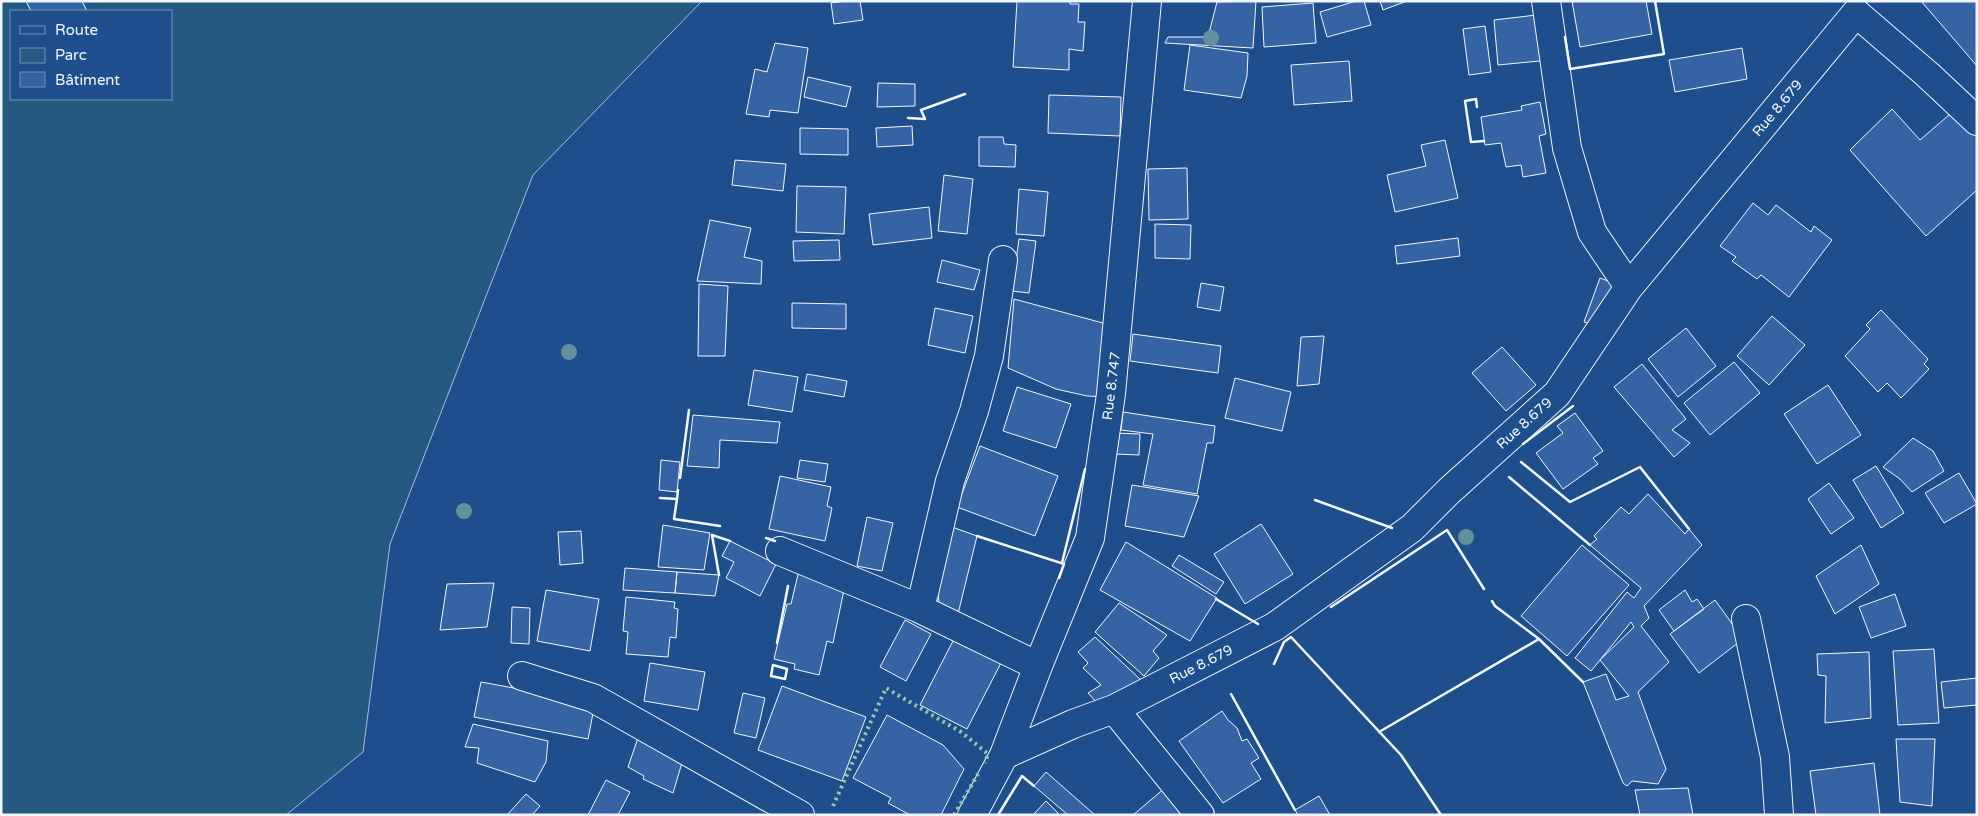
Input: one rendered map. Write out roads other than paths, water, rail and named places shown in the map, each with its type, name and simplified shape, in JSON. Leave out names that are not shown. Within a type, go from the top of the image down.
[{"type":"street","name":"Rue 8.747","points":[[1004,755],[1090,538],[1111,394],[1147,1]]},
{"type":"street","points":[[1546,1],[1567,148],[1592,232],[1629,287]]},
{"type":"street","name":"Rue 8.679","points":[[1004,755],[1073,724],[1114,709],[1274,627],[1412,528],[1449,491],[1557,394],[1629,287],[1861,7],[1928,75],[1977,121]]},
{"type":"street","points":[[918,608],[924,593],[950,481],[974,411],[989,356],[1003,260]]},
{"type":"street","points":[[780,551],[918,608],[1038,666]]},
{"type":"street","points":[[1746,619],[1775,757],[1779,815]]},
{"type":"street","points":[[522,676],[593,698],[800,815]]},
{"type":"street","points":[[1114,709],[1200,815]]},
{"type":"street","points":[[972,815],[1004,755]]}]
